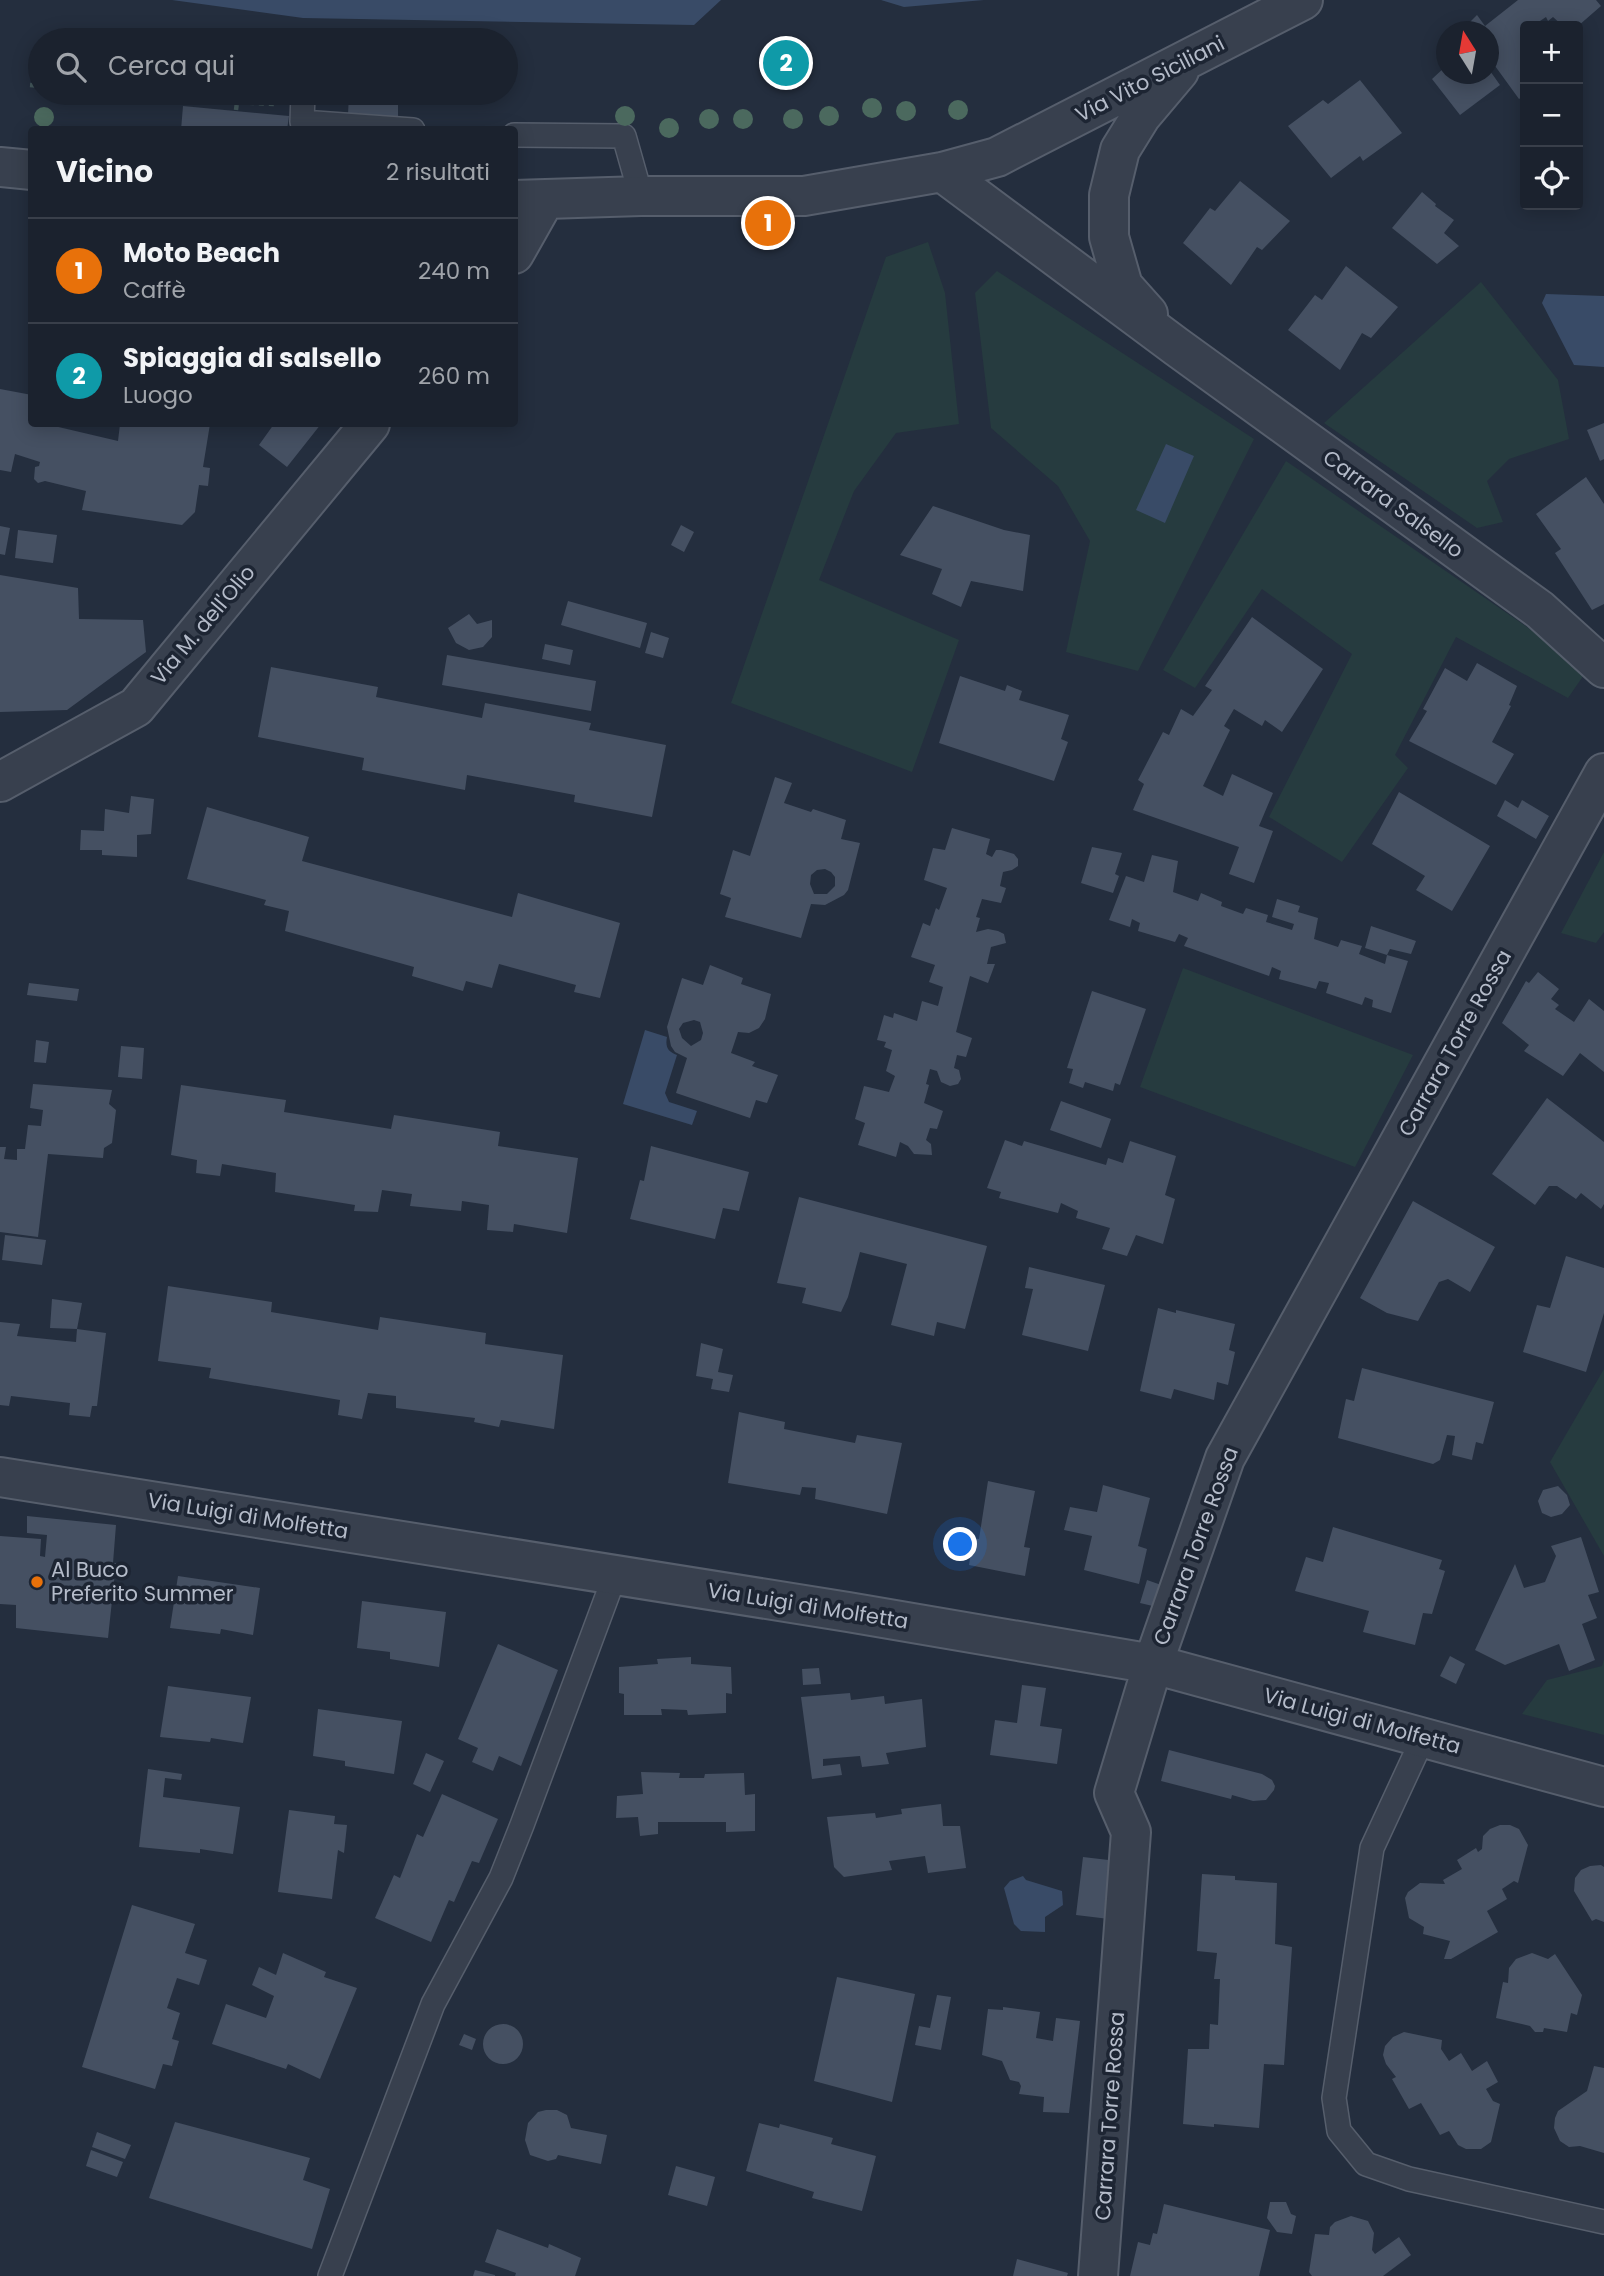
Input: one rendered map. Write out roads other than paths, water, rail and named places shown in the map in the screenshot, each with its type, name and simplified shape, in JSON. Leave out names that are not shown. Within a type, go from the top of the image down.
[{"type":"street","name":"Via Vito Siciliani","points":[[529,200],[641,196],[804,196],[942,172],[997,157],[1303,0]]},
{"type":"street","points":[[1177,347],[1123,286],[1109,237],[1109,195],[1120,150],[1141,116],[1190,58]]},
{"type":"street","points":[[0,167],[28,170]]},
{"type":"street","points":[[942,172],[1177,347]]},
{"type":"street","points":[[518,240],[529,200]]},
{"type":"street","name":"Carrara Salsello","points":[[1177,347],[1540,610],[1604,668]]},
{"type":"street","name":"Via M. dell'Olio","points":[[0,782],[136,706],[368,427]]},
{"type":"street","name":"Carrara Torre Rossa","points":[[1098,2276],[1131,1832],[1114,1793],[1153,1664],[1225,1458],[1604,773]]},
{"type":"street","name":"Via Luigi di Molfetta","points":[[0,1477],[1153,1664],[1604,1787]]},
{"type":"lane","points":[[303,105],[302,122],[358,126]]},
{"type":"lane","points":[[518,135],[624,136],[641,196]]},
{"type":"lane","points":[[330,2276],[433,2004],[501,1878],[614,1575]]},
{"type":"lane","points":[[1423,1738],[1372,1848],[1334,2098],[1339,2131],[1366,2164],[1409,2179],[1604,2222]]},
{"type":"water","points":[[172,0],[721,0],[694,25],[303,18]]},
{"type":"water","points":[[881,0],[984,0],[904,7]]},
{"type":"water","points":[[1546,294],[1604,296],[1604,367],[1574,365],[1542,303]]},
{"type":"water","points":[[1166,444],[1194,456],[1165,523],[1136,510]]},
{"type":"water","points":[[645,1030],[667,1037],[668,1049],[677,1055],[665,1093],[669,1102],[697,1111],[692,1125],[623,1104]]},
{"type":"water","points":[[1023,1876],[1026,1880],[1062,1891],[1063,1905],[1045,1917],[1045,1932],[1021,1931],[1014,1924],[1004,1888],[1010,1881]]},
{"type":"place","name":"Spiaggia di salsello","points":[[786,63]]},
{"type":"place","name":"Moto Beach","points":[[768,223]]},
{"type":"place","name":"Al Buco Preferito Summer","points":[[37,1582]]}]
